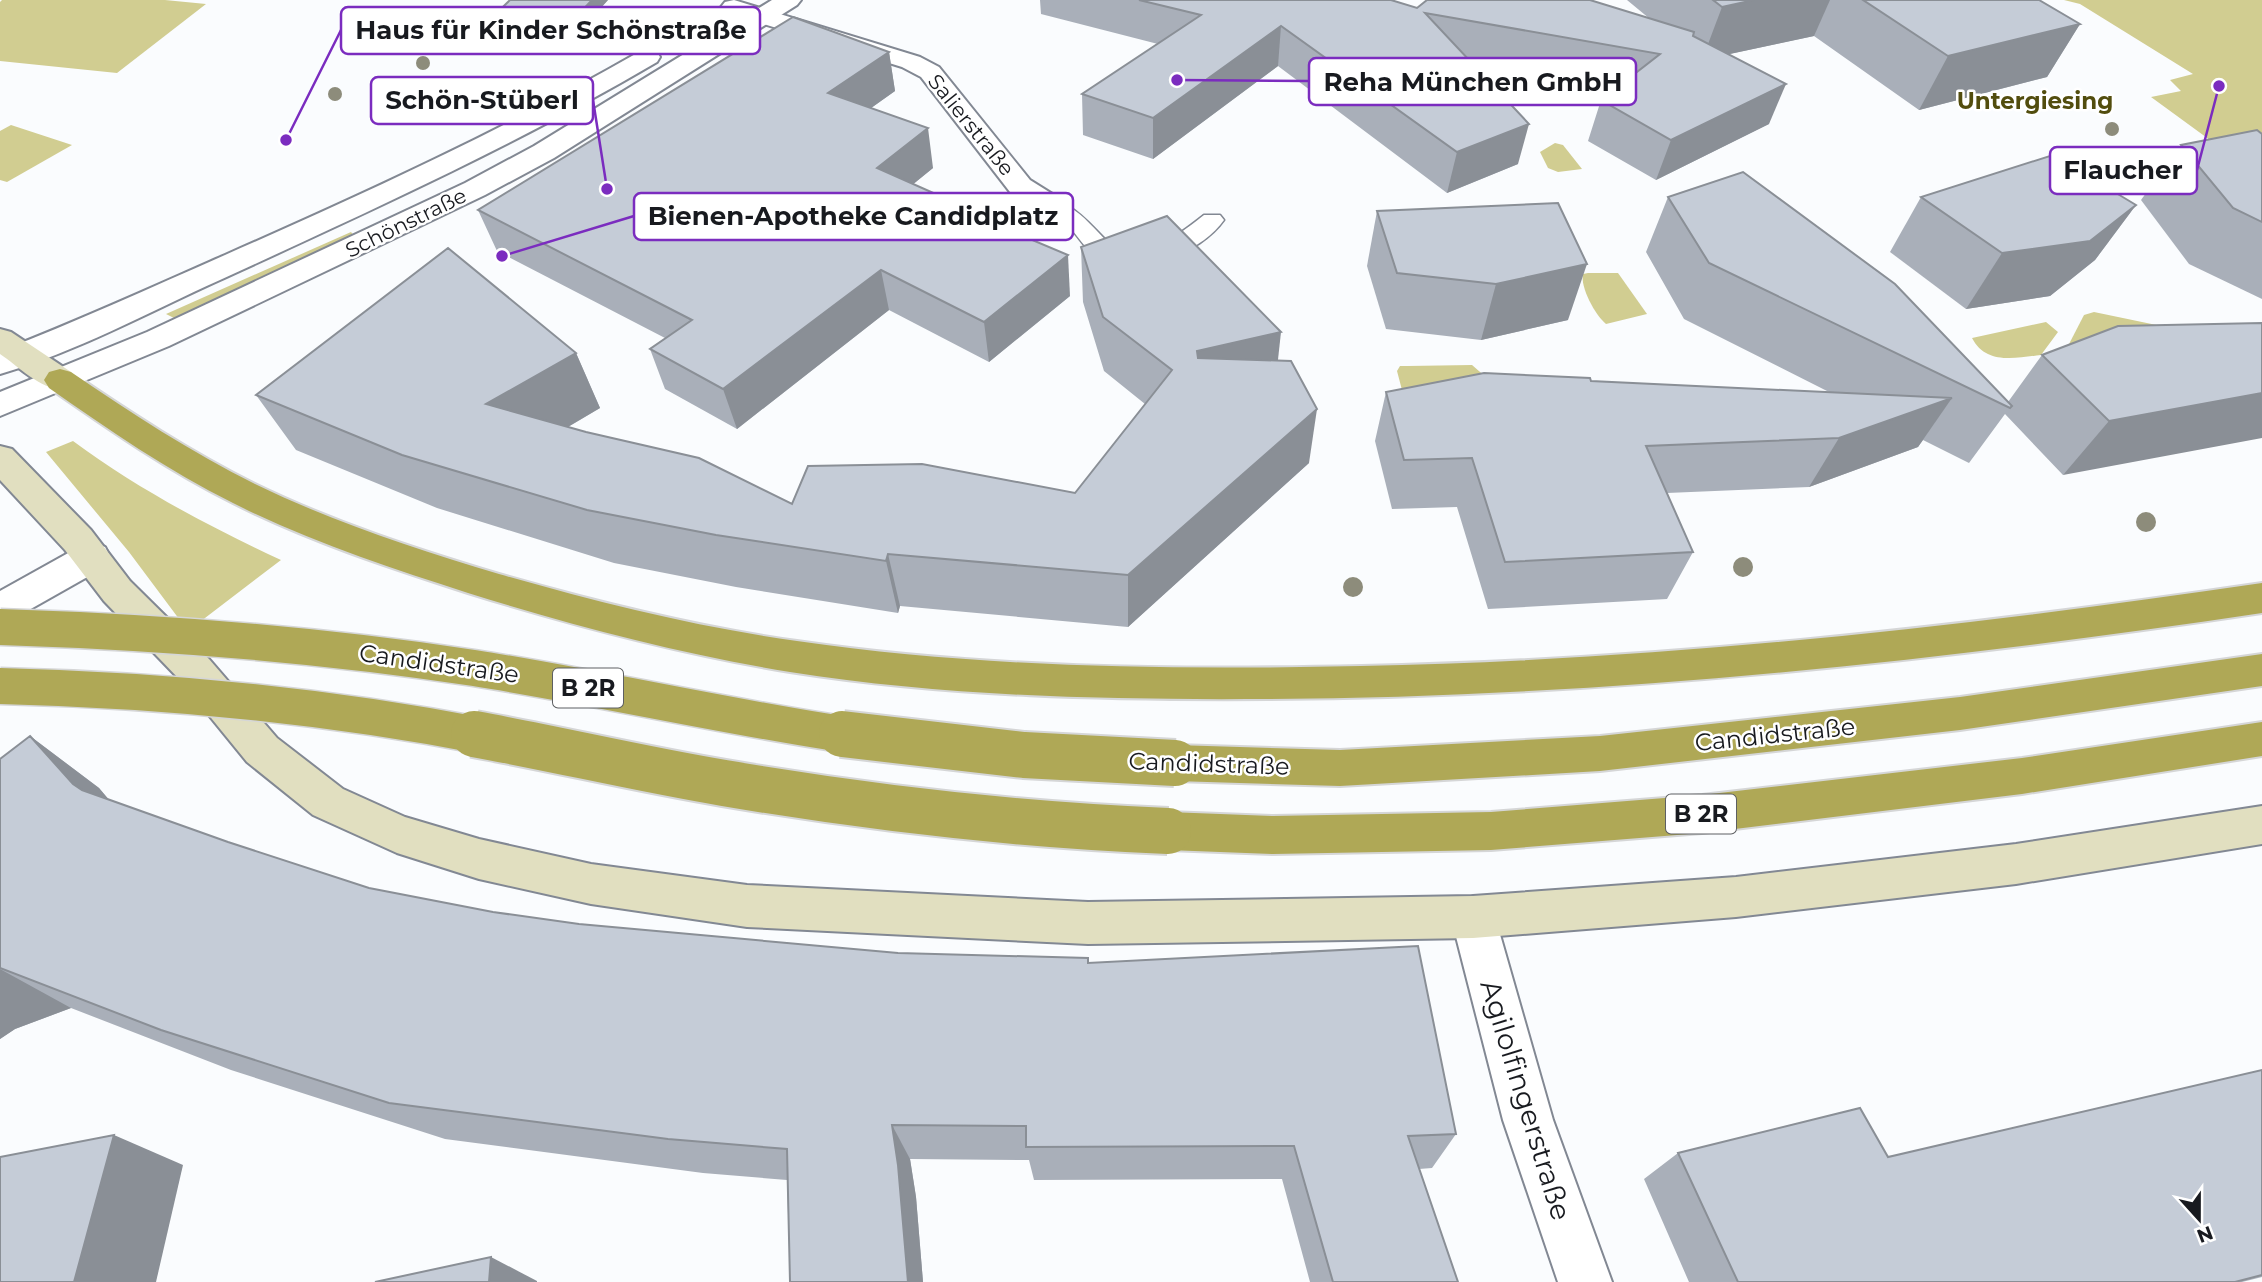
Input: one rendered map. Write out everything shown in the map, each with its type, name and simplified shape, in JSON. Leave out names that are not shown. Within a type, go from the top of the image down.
[{"type":"highway","points":[[60,380],[214,478],[356,543],[543,603],[720,644],[872,666],[981,675],[1128,682],[1256,684],[1527,679],[1895,649],[2100,623],[2262,598]]},
{"type":"highway","name":"Candidstraße","points":[[0,627],[111,630],[301,645],[474,668],[774,723],[974,749],[1175,763],[1338,768],[1556,757],[1751,739],[1968,713],[2262,670]]},
{"type":"highway","name":"B 2R","points":[[0,686],[75,687],[272,704],[434,727],[761,789],[974,817],[1107,829],[1273,835],[1491,831],[1702,814],[2022,776],[2262,739]]},
{"type":"main road","points":[[7,352],[60,380]]},
{"type":"main road","points":[[0,458],[92,557],[117,591],[195,670],[262,750],[328,802],[397,834],[479,859],[591,884],[747,906],[1088,923],[1473,916],[1736,897],[2016,864],[2262,825]]},
{"type":"street","points":[[710,20],[758,6]]},
{"type":"street","name":"Salierstraße","points":[[758,6],[911,62],[930,72],[1020,186],[1044,201]]},
{"type":"street","name":"Schönstraße","points":[[0,405],[188,326],[475,190],[544,152],[758,6]]},
{"type":"street","name":"Schönstraße","points":[[7,352],[294,236],[450,164],[574,101],[665,47]]},
{"type":"street","points":[[0,609],[92,557]]},
{"type":"street","name":"Agilolfingerstraße","points":[[1473,916],[1528,1120],[1584,1282]]},
{"type":"lane","points":[[1044,201],[1078,222],[1101,248],[1119,258],[1142,258],[1168,251],[1212,220]]},
{"type":"shaded area","points":[[2,0],[165,0],[206,4],[117,73],[0,61]]},
{"type":"shaded area","points":[[2064,0],[2262,0],[2262,178],[2151,97],[2181,91],[2170,80],[2193,74],[2080,4]]},
{"type":"shaded area","points":[[11,125],[72,145],[7,182],[0,180],[0,131]]},
{"type":"shaded area","points":[[1555,143],[1563,145],[1582,169],[1558,172],[1548,168],[1540,152]]},
{"type":"shaded area","points":[[351,232],[355,237],[176,319],[166,314]]},
{"type":"shaded area","points":[[1618,273],[1647,314],[1606,324],[1593,308],[1586,293],[1583,274]]},
{"type":"shaded area","points":[[2094,312],[2214,337],[2068,346],[2084,315]]},
{"type":"shaded area","points":[[2046,322],[2058,332],[2041,355],[2011,358],[1993,356],[1978,347],[1972,338]]},
{"type":"shaded area","points":[[1472,365],[1495,385],[1402,390],[1397,371],[1400,366]]},
{"type":"shaded area","points":[[73,441],[174,506],[281,560],[188,631],[129,552],[46,452]]},
{"type":"building","points":[[510,0],[592,0],[574,19],[553,17],[536,35],[480,29]]},
{"type":"building","points":[[1139,0],[1391,0],[1417,8],[1427,0],[1590,0],[1694,32],[1693,36],[1786,84],[1671,140],[1601,100],[1660,54],[1425,13],[1529,124],[1457,152],[1281,26],[1153,118],[1082,94],[1201,15]]},
{"type":"building","points":[[1713,0],[1754,0],[1722,7]]},
{"type":"building","points":[[1863,0],[2039,0],[2080,24],[1948,56]]},
{"type":"building","points":[[793,17],[889,52],[828,93],[928,128],[877,168],[965,207],[961,210],[1068,255],[984,322],[881,270],[723,389],[650,349],[692,320],[478,210]]},
{"type":"building","points":[[2257,130],[2262,134],[2262,222],[2233,208],[2181,145]]},
{"type":"building","points":[[2053,155],[2136,205],[2090,241],[2002,253],[1921,197]]},
{"type":"building","points":[[1743,172],[1895,284],[2012,406],[2010,408],[1709,263],[1668,197]]},
{"type":"building","points":[[1558,203],[1587,264],[1496,284],[1397,273],[1377,211]]},
{"type":"building","points":[[1167,216],[1281,332],[1197,351],[1198,358],[1291,361],[1317,409],[1128,575],[888,554],[886,561],[716,535],[587,510],[402,455],[256,395],[448,248],[576,353],[486,404],[586,432],[699,458],[792,504],[808,466],[922,464],[1075,493],[1172,370],[1103,317],[1081,247]]},
{"type":"building","points":[[2262,323],[2262,393],[2109,421],[2042,355],[2118,326]]},
{"type":"building","points":[[1484,373],[1590,378],[1591,381],[1952,398],[1839,438],[1646,446],[1693,552],[1505,562],[1472,458],[1404,460],[1386,392]]},
{"type":"building","points":[[30,736],[73,784],[82,790],[369,888],[493,912],[579,924],[898,953],[1088,958],[1088,963],[1418,946],[1456,1134],[1408,1136],[1458,1282],[1333,1282],[1294,1146],[1026,1147],[1026,1126],[892,1125],[908,1282],[790,1282],[787,1149],[668,1139],[389,1103],[161,1030],[0,968],[0,759]]},
{"type":"building","points":[[2262,1070],[2262,1275],[2235,1282],[1738,1282],[1678,1153],[1860,1108],[1888,1157]]},
{"type":"building","points":[[114,1135],[74,1282],[0,1282],[0,1157]]},
{"type":"building","points":[[491,1257],[489,1282],[375,1282]]},
{"type":"place","name":"Reha München GmbH","points":[[1177,80]]},
{"type":"place","name":"Flaucher","points":[[2219,86]]},
{"type":"place","name":"Haus für Kinder Schönstraße","points":[[286,140]]},
{"type":"place","name":"Schön-Stüberl","points":[[607,189]]},
{"type":"place","name":"Bienen-Apotheke Candidplatz","points":[[502,256]]},
{"type":"district","name":"Untergiesing","points":[[2035,101]]}]
